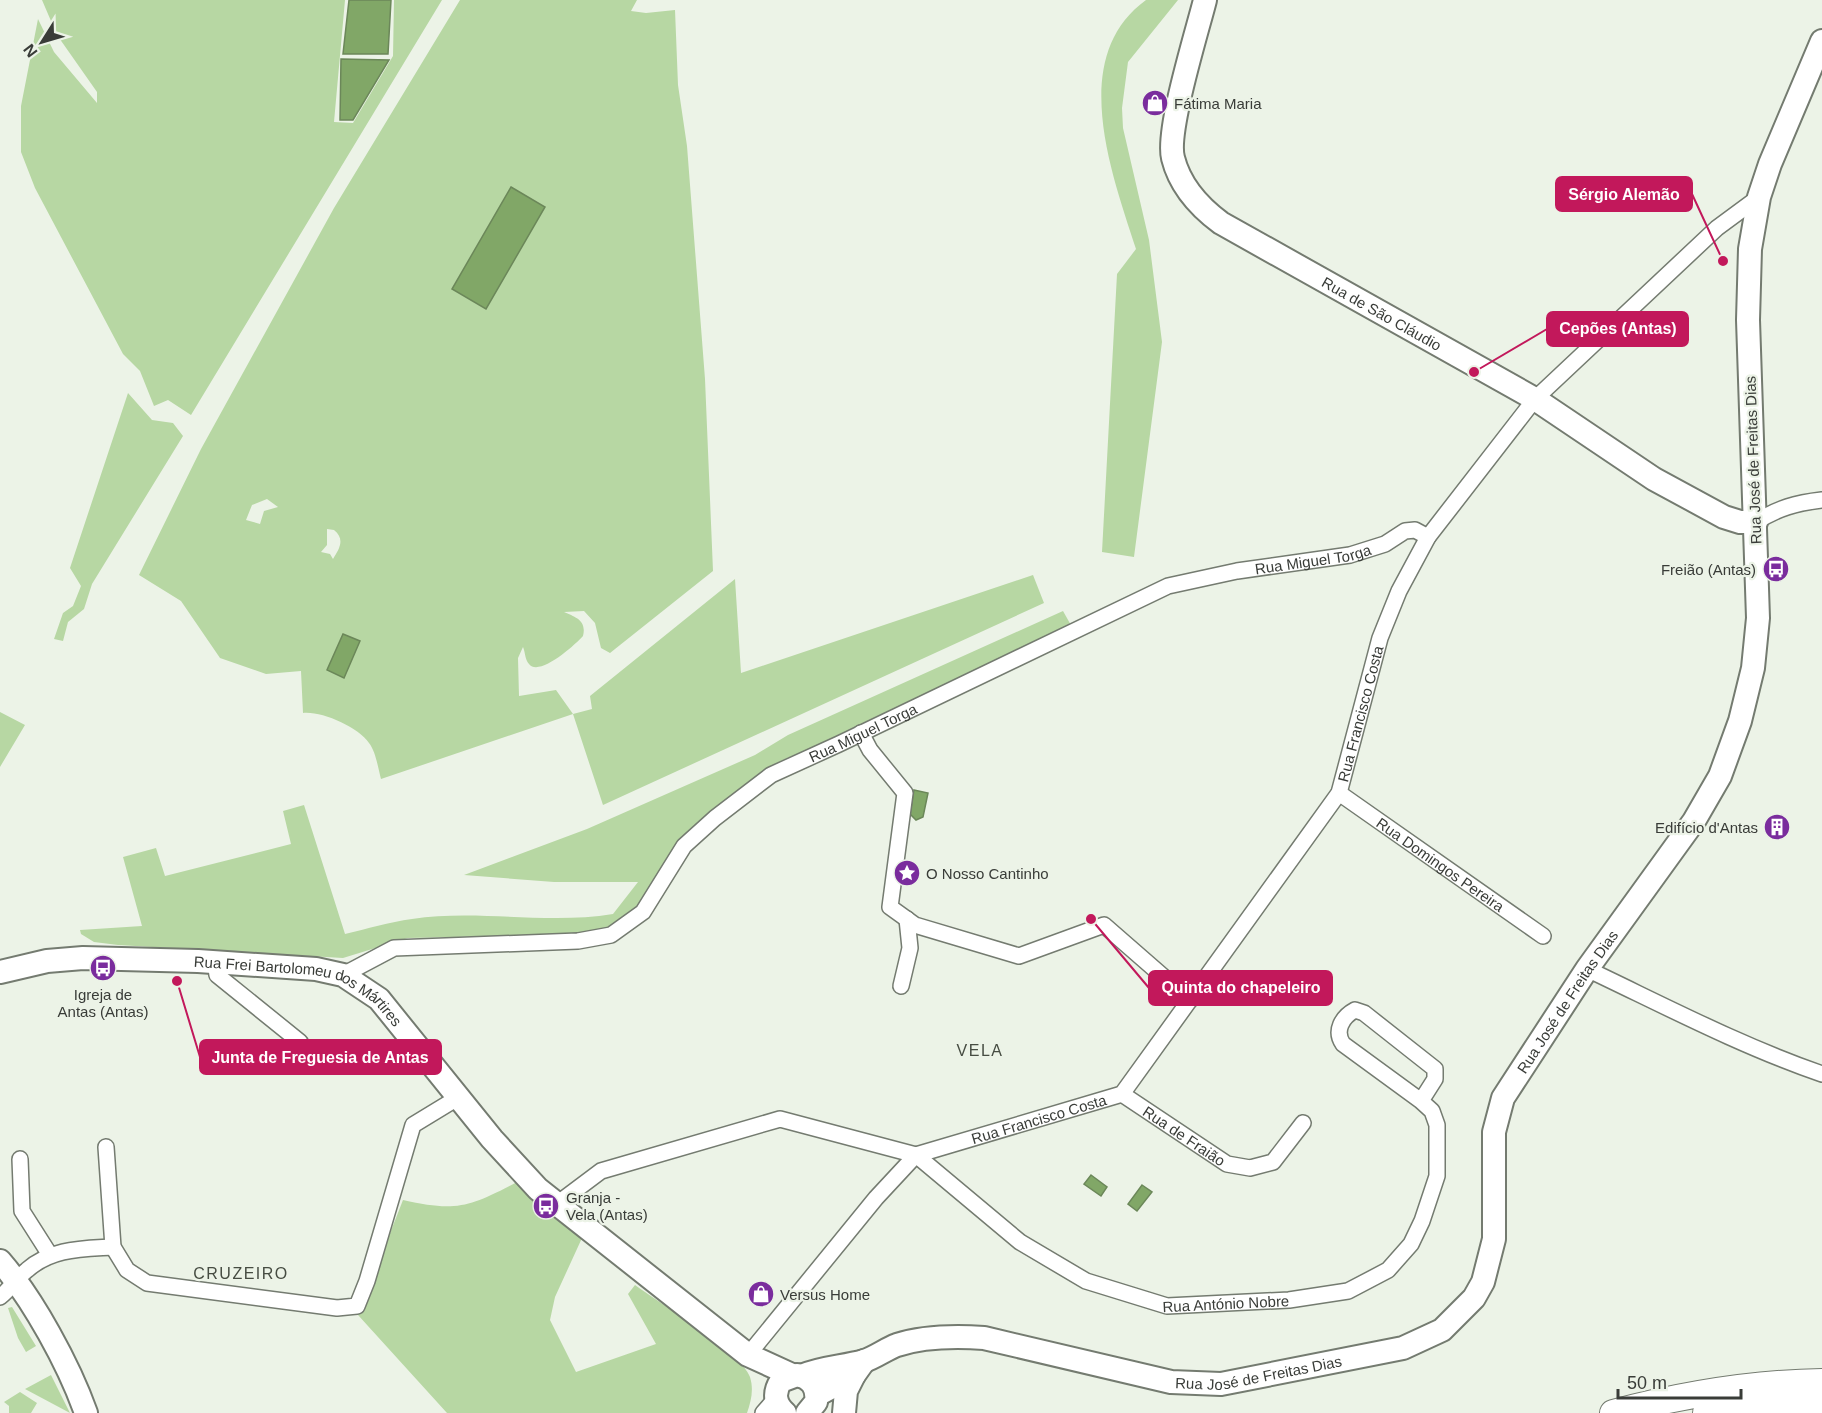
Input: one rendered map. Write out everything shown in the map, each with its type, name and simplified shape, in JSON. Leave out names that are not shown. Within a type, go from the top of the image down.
[{"type":"main road","name":"Rua de São Cláudio","points":[[1205,0],[1174,124],[1172,156],[1189,195],[1203,210],[1221,223],[1535,399],[1653,479],[1724,517],[1740,522],[1756,522]]},
{"type":"main road","name":"Rua José de Freitas Dias","points":[[797,1376],[841,1364],[859,1368],[896,1345],[916,1340],[956,1336],[984,1338],[1171,1382],[1213,1384],[1403,1348],[1427,1339],[1454,1321],[1483,1282],[1494,1239],[1493,1154],[1497,1115],[1514,1080],[1587,969],[1694,821],[1725,764],[1753,668],[1758,618],[1748,293],[1750,249],[1759,197],[1780,136],[1822,41]]},
{"type":"main road","name":"Rua Frei Bartolomeu dos Mártires","points":[[0,972],[64,958],[215,962],[316,969],[343,975],[379,999],[519,1171],[557,1204],[748,1355],[797,1376]]},
{"type":"main road","points":[[0,1261],[17,1282],[44,1327],[80,1396],[86,1413]]},
{"type":"main road","name":"Rua Frei Bartolomeu dos Mártires","points":[[748,1355],[775,1404]]},
{"type":"main road","points":[[816,1406],[859,1368]]},
{"type":"main road","points":[[844,1413],[846,1391],[859,1368]]},
{"type":"main road","points":[[775,1404],[781,1381],[797,1376],[812,1383],[816,1406]]},
{"type":"main road","points":[[1613,1413],[1691,1395],[1776,1382],[1822,1382]]},
{"type":"main road","points":[[1706,1413],[1822,1402]]},
{"type":"street","name":"Rua Francisco Costa","points":[[915,1155],[1122,1094],[1339,793],[1380,638],[1399,591],[1428,537],[1535,399],[1717,228],[1759,197]]},
{"type":"street","points":[[1756,522],[1776,510],[1796,503],[1822,500]]},
{"type":"street","name":"Rua Miguel Torga","points":[[343,975],[394,948],[578,941],[611,935],[624,928],[643,912],[684,846],[748,791],[789,764],[861,733],[1168,586],[1237,571],[1350,555],[1385,544],[1405,531],[1415,530],[1428,537]]},
{"type":"street","points":[[861,733],[870,750],[905,793],[891,907],[915,925],[1019,956],[1104,925],[1190,1000]]},
{"type":"street","name":"Rua Domingos Pereira","points":[[1339,793],[1543,936]]},
{"type":"street","points":[[901,986],[910,948],[907,919]]},
{"type":"street","points":[[215,962],[217,975],[300,1042]]},
{"type":"street","points":[[1587,969],[1708,1027],[1785,1061],[1822,1074]]},
{"type":"street","name":"Rua António Nobre","points":[[915,1155],[1020,1242],[1086,1281],[1167,1306],[1289,1300],[1348,1291],[1388,1270],[1411,1244],[1437,1176],[1437,1125],[1432,1111],[1343,1044],[1339,1038],[1339,1029],[1345,1016],[1355,1010],[1364,1013],[1435,1069],[1435,1080],[1421,1101]]},
{"type":"street","name":"Rua de Fraião","points":[[1122,1094],[1227,1164],[1250,1168],[1273,1162],[1303,1123]]},
{"type":"street","points":[[106,1147],[113,1247],[127,1270],[147,1283],[326,1307],[357,1306],[367,1281],[413,1125],[459,1096]]},
{"type":"street","points":[[557,1204],[601,1171],[780,1119],[915,1155],[876,1198],[748,1355]]},
{"type":"street","points":[[21,1159],[22,1211],[50,1255]]},
{"type":"street","points":[[0,1297],[28,1269],[50,1255],[65,1250],[113,1247]]},
{"type":"shaded area","points":[[42,0],[345,0],[334,122],[353,123],[393,56],[394,0],[442,0],[191,415],[168,400],[154,406],[140,371],[123,354],[35,188],[21,152],[21,106],[38,19],[54,52],[97,103],[97,92],[57,35]]},
{"type":"shaded area","points":[[349,0],[391,0],[388,54],[343,54]]},
{"type":"shaded area","points":[[460,0],[637,0],[631,11],[646,13],[675,10],[678,85],[687,146],[705,379],[713,571],[610,653],[601,648],[595,623],[584,611],[564,612],[582,623],[584,631],[583,636],[556,659],[540,667],[534,667],[529,664],[523,647],[518,658],[519,696],[556,690],[573,714],[381,779],[369,743],[357,731],[329,717],[303,713],[301,671],[266,674],[220,658],[181,601],[139,575],[201,449],[334,208]],"holes":[[[511,187],[545,207],[486,309],[452,289]],[[267,499],[278,507],[264,511],[260,524],[246,520],[252,505]],[[327,529],[334,530],[339,537],[340,544],[333,559],[330,554],[321,552],[327,545]]]},
{"type":"shaded area","points":[[1146,0],[1178,0],[1128,62],[1122,108],[1123,128],[1149,240],[1162,342],[1134,557],[1102,552],[1117,274],[1136,249],[1108,152],[1102,118],[1102,84],[1108,52],[1122,24]]},
{"type":"shaded area","points":[[341,59],[389,60],[353,120],[340,120]]},
{"type":"shaded area","points":[[511,187],[545,207],[486,309],[452,289]]},
{"type":"shaded area","points":[[128,393],[152,420],[173,423],[183,436],[92,584],[84,609],[68,622],[63,641],[54,639],[63,613],[73,606],[81,586],[70,568]]},
{"type":"shaded area","points":[[1033,575],[1044,603],[603,805],[573,714],[592,709],[590,696],[735,579],[741,673]]},
{"type":"shaded area","points":[[1063,611],[1072,627],[835,740],[787,758],[768,768],[711,814],[649,895],[623,924],[592,934],[408,938],[343,958],[118,945],[94,942],[81,934],[80,930],[142,926],[123,857],[156,848],[165,876],[291,844],[283,811],[304,805],[345,934],[395,922],[437,916],[563,918],[613,914],[638,882],[554,882],[464,875],[587,829],[755,755],[788,735]]},
{"type":"shaded area","points":[[343,634],[360,641],[344,678],[327,670]]},
{"type":"shaded area","points":[[0,712],[25,725],[0,767]]},
{"type":"shaded area","points":[[914,790],[928,793],[923,817],[916,820],[910,814]]},
{"type":"shaded area","points":[[1091,1175],[1107,1187],[1101,1196],[1084,1184]]},
{"type":"shaded area","points":[[517,1182],[582,1238],[555,1297],[550,1320],[576,1372],[656,1344],[628,1294],[635,1285],[698,1328],[744,1367],[752,1386],[747,1413],[447,1413],[358,1315],[403,1200],[436,1206],[462,1205],[486,1197]]},
{"type":"shaded area","points":[[1142,1185],[1152,1192],[1137,1211],[1128,1204]]},
{"type":"shaded area","points":[[12,1307],[36,1346],[26,1352],[18,1338],[8,1308]]},
{"type":"shaded area","points":[[51,1375],[70,1413],[25,1389]]},
{"type":"shaded area","points":[[20,1392],[37,1403],[31,1413],[9,1413],[9,1406],[4,1402]]},
{"type":"place","name":"Fátima Maria","points":[[1155,103]]},
{"type":"place","name":"Sérgio Alemão","points":[[1723,261]]},
{"type":"place","name":"Cepões (Antas)","points":[[1474,372]]},
{"type":"place","name":"Freião (Antas)","points":[[1776,569]]},
{"type":"place","name":"Edifício d'Antas","points":[[1777,827]]},
{"type":"place","name":"O Nosso Cantinho","points":[[907,873]]},
{"type":"place","name":"Quinta do chapeleiro","points":[[1091,919]]},
{"type":"place","name":"Igreja de Antas (Antas)","points":[[103,968]]},
{"type":"place","name":"Junta de Freguesia de Antas","points":[[177,981]]},
{"type":"place","name":"Granja - Vela (Antas)","points":[[546,1206]]},
{"type":"place","name":"Versus Home","points":[[761,1294]]},
{"type":"district","name":"VELA","points":[[980,1050]]},
{"type":"district","name":"CRUZEIRO","points":[[241,1273]]}]
